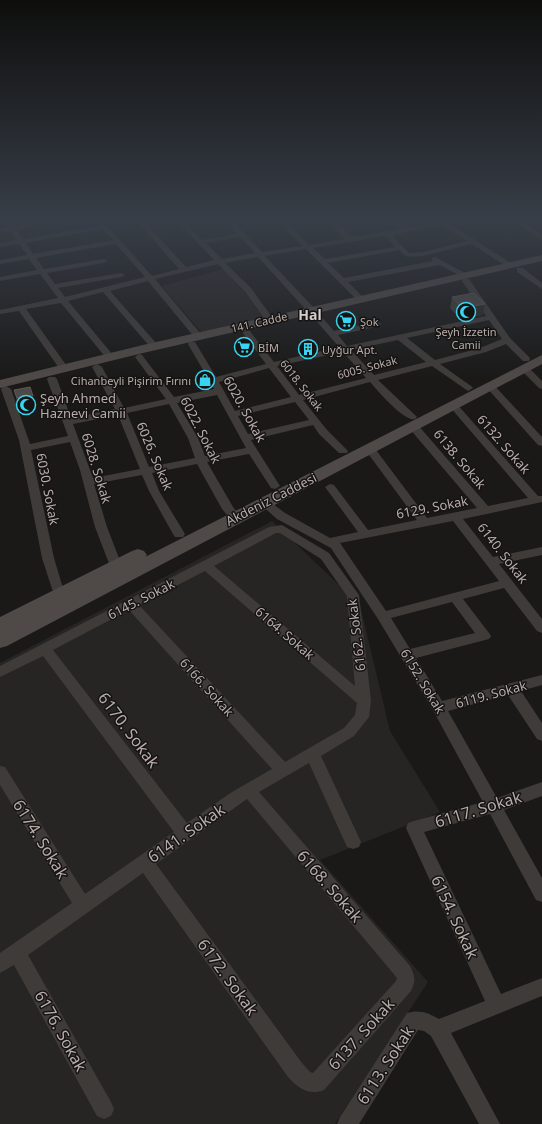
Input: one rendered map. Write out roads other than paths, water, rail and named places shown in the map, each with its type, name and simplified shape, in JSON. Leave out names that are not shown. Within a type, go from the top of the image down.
[{"type":"main road","name":"141. Cadde","points":[[136,354],[154,346],[246,332],[314,313],[488,273]]},
{"type":"main road","name":"141. Cadde","points":[[2,385],[64,369],[112,360],[195,340],[270,320],[314,313]]},
{"type":"main road","name":"Akdeniz Caddesi","points":[[0,641],[232,513],[275,486],[343,451],[452,405],[490,386],[531,362],[542,351]]},
{"type":"main road","name":"141. Cadde","points":[[2,385],[52,378],[97,367],[112,360]]},
{"type":"main road","name":"Akdeniz Caddesi","points":[[0,625],[179,534],[232,513],[265,503],[369,448],[468,388],[531,362]]},
{"type":"street","points":[[0,279],[33,273]]},
{"type":"street","points":[[43,273],[62,300],[112,360]]},
{"type":"street","name":"6020. Sokak","points":[[147,273],[195,340],[232,415],[275,486]]},
{"type":"street","points":[[0,312],[62,300],[170,273]]},
{"type":"street","points":[[232,273],[248,290],[270,320]]},
{"type":"street","name":"6138. Sokak","points":[[277,273],[402,409],[484,510]]},
{"type":"street","points":[[334,273],[364,301]]},
{"type":"street","points":[[342,281],[381,273]]},
{"type":"street","points":[[459,273],[466,278],[507,340],[531,362],[542,386]]},
{"type":"street","points":[[523,273],[542,287]]},
{"type":"street","points":[[53,288],[121,275]]},
{"type":"street","points":[[105,290],[154,346]]},
{"type":"street","points":[[22,308],[64,369]]},
{"type":"street","points":[[214,380],[492,317]]},
{"type":"street","points":[[333,334],[377,324]]},
{"type":"street","name":"6018. Sokak","points":[[246,332],[315,422],[343,451]]},
{"type":"street","points":[[400,337],[468,388]]},
{"type":"street","name":"6005. Sokak","points":[[232,415],[483,350],[507,340]]},
{"type":"street","name":"6022. Sokak","points":[[136,354],[171,401],[193,438],[201,460],[232,513]]},
{"type":"street","name":"6026. Sokak","points":[[97,367],[121,411],[154,491],[179,534]]},
{"type":"street","name":"6028. Sokak","points":[[52,378],[74,438],[101,527],[116,566]]},
{"type":"street","name":"6030. Sokak","points":[[2,385],[26,448],[48,558],[59,595]]},
{"type":"street","points":[[490,386],[542,443]]},
{"type":"street","points":[[68,422],[220,391]]},
{"type":"street","name":"6132. Sokak","points":[[452,405],[538,500]]},
{"type":"street","points":[[246,438],[315,422]]},
{"type":"street","points":[[26,448],[74,438]]},
{"type":"street","points":[[369,448],[424,522]]},
{"type":"street","points":[[88,482],[253,450]]},
{"type":"street","points":[[330,486],[365,534]]},
{"type":"street","name":"6129. Sokak","points":[[328,542],[538,500]]},
{"type":"street","name":"6152. Sokak","points":[[265,503],[281,516],[335,545],[383,616],[439,708],[542,894]]},
{"type":"street","name":"6140. Sokak","points":[[455,516],[507,583],[537,613],[542,628]]},
{"type":"street","name":"6145. Sokak","points":[[0,672],[273,530],[282,529]]},
{"type":"street","name":"6162. Sokak","points":[[282,529],[325,556],[353,595],[364,701]]},
{"type":"street","points":[[490,562],[542,551]]},
{"type":"street","name":"6164. Sokak","points":[[206,565],[364,701]]},
{"type":"street","points":[[383,616],[507,583]]},
{"type":"street","points":[[407,655],[484,636],[455,597]]},
{"type":"street","name":"6166. Sokak","points":[[131,604],[283,770]]},
{"type":"street","name":"6170. Sokak","points":[[45,649],[185,834]]},
{"type":"street","name":"6119. Sokak","points":[[439,708],[542,680]]},
{"type":"street","points":[[511,688],[542,735]]},
{"type":"street","name":"6141. Sokak","points":[[0,964],[248,790],[349,732],[362,717],[364,701]]},
{"type":"street","points":[[312,753],[354,842]]},
{"type":"street","name":"6174. Sokak","points":[[0,772],[83,906]]},
{"type":"street","name":"6117. Sokak","points":[[414,828],[494,806],[542,789]]},
{"type":"street","name":"6168. Sokak","points":[[248,790],[404,972],[406,978],[405,985]]},
{"type":"street","name":"6154. Sokak","points":[[414,828],[496,1005]]},
{"type":"street","name":"6172. Sokak","points":[[145,862],[295,1070],[305,1081],[317,1083]]},
{"type":"street","name":"6176. Sokak","points":[[17,953],[104,1109]]},
{"type":"street","name":"6137. Sokak","points":[[317,1083],[405,985]]},
{"type":"street","points":[[490,1124],[438,1029],[496,1005],[541,989]]},
{"type":"street","name":"6113. Sokak","points":[[347,1124],[414,1020],[427,1022],[438,1029]]},
{"type":"place","name":"Şeyh İzzetin Camii","points":[[466,312]]},
{"type":"place","name":"Şok","points":[[346,321]]},
{"type":"place","name":"BİM","points":[[244,347]]},
{"type":"place","name":"Uyğur Apt.","points":[[308,349]]},
{"type":"place","name":"Cihanbeyli Pişirim Fırını","points":[[205,380]]},
{"type":"place","name":"Şeyh Ahmed Haznevi Camii","points":[[26,405]]},
{"type":"district","name":"Hal","points":[[310,314]]}]
